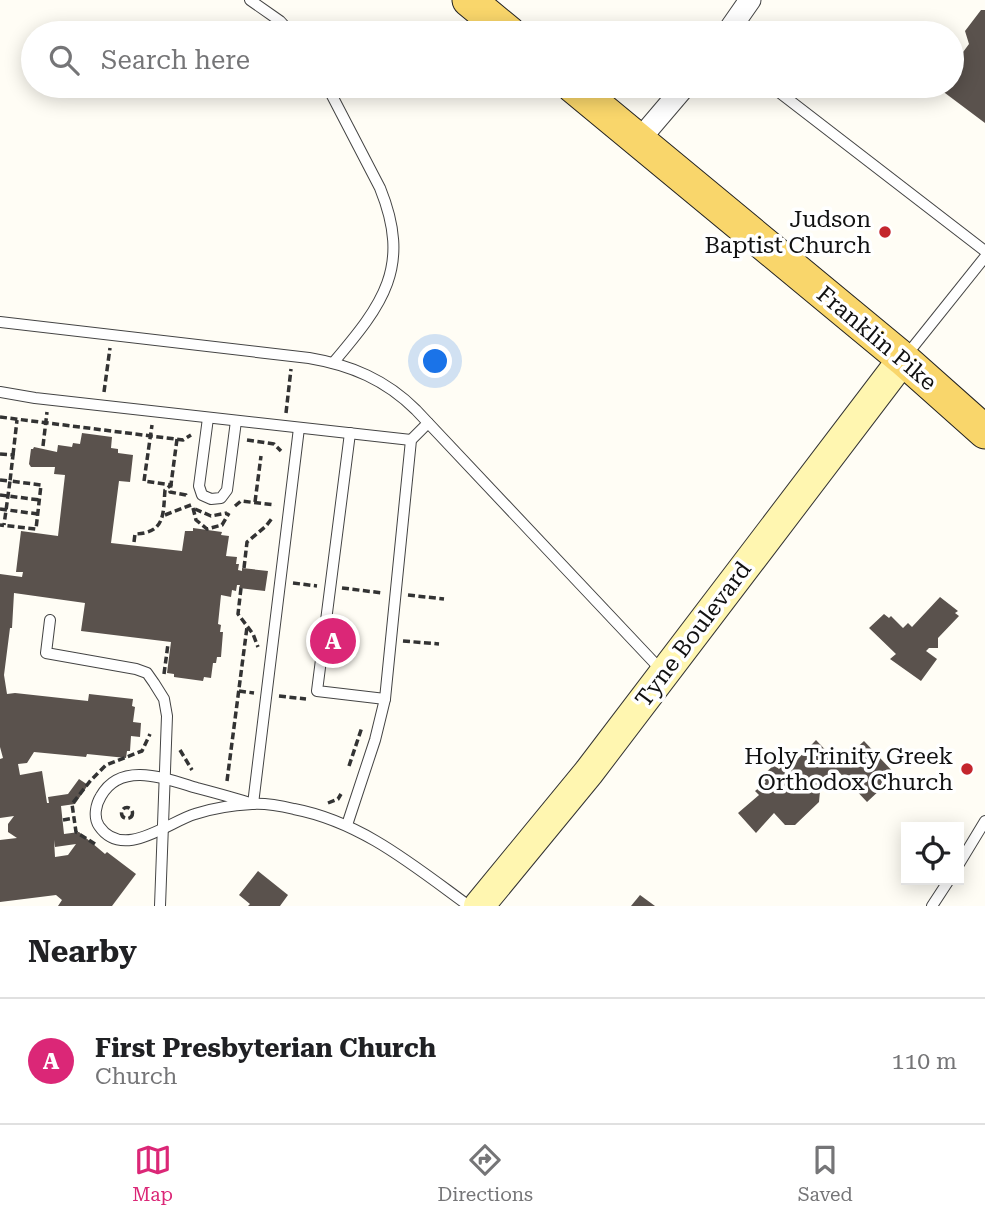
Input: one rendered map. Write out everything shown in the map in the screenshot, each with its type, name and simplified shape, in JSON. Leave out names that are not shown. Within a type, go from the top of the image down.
[{"type":"main road","points":[[469,0],[494,21]]},
{"type":"main road","name":"Franklin Pike","points":[[588,98],[903,359],[985,432]]},
{"type":"street","points":[[735,21],[750,0]]},
{"type":"street","points":[[639,140],[675,98]]},
{"type":"street","name":"Tyne Boulevard","points":[[480,906],[589,772],[663,671],[903,359]]},
{"type":"lane","points":[[250,0],[280,21]]},
{"type":"lane","points":[[332,363],[364,325],[383,294],[392,267],[394,238],[387,205],[380,188],[333,98]]},
{"type":"lane","points":[[787,98],[985,251]]},
{"type":"lane","points":[[903,359],[985,257]]},
{"type":"lane","points":[[0,322],[293,356],[354,369],[386,385],[405,399],[663,671]]},
{"type":"lane","points":[[0,392],[411,440]]},
{"type":"lane","points":[[208,418],[200,486],[202,495],[211,499],[221,498],[225,494],[236,421]]},
{"type":"lane","points":[[346,825],[375,740],[385,699],[411,440],[428,423]]},
{"type":"lane","points":[[253,804],[299,428]]},
{"type":"lane","points":[[350,433],[317,691],[385,699]]},
{"type":"lane","points":[[50,620],[46,653],[147,673],[167,707],[162,828],[164,855],[160,906]]},
{"type":"lane","points":[[253,804],[204,811],[135,840],[120,840],[103,830],[96,814],[102,794],[113,782],[138,774],[164,778],[253,804],[301,810],[332,818],[388,848],[469,906]]},
{"type":"lane","points":[[964,856],[985,821]]},
{"type":"lane","points":[[932,906],[946,885]]},
{"type":"path","points":[[103,403],[112,335]]},
{"type":"path","points":[[234,439],[274,444],[279,447],[281,455],[293,356]]},
{"type":"path","points":[[43,446],[48,399]]},
{"type":"path","points":[[154,411],[144,481],[171,485],[165,490],[164,515]]},
{"type":"path","points":[[0,417],[183,440],[193,434],[205,435]]},
{"type":"path","points":[[0,480],[10,481],[41,485],[36,529],[2,525],[3,509],[8,496],[10,481],[17,420]]},
{"type":"path","points":[[0,454],[13,455]]},
{"type":"path","points":[[255,502],[261,456]]},
{"type":"path","points":[[244,568],[247,542],[272,519],[277,493]]},
{"type":"path","points":[[0,495],[40,500]]},
{"type":"path","points":[[134,542],[135,534],[152,529],[164,515],[192,506],[196,520],[207,529],[222,525],[229,512]]},
{"type":"path","points":[[3,509],[38,514]]},
{"type":"path","points":[[280,582],[444,599]]},
{"type":"path","points":[[241,588],[238,614],[256,640],[258,653]]},
{"type":"path","points":[[227,784],[247,627]]},
{"type":"path","points":[[391,639],[439,644]]},
{"type":"path","points":[[243,657],[250,658]]},
{"type":"path","points":[[102,848],[76,832],[72,804],[106,765],[142,751],[150,737],[151,726]]},
{"type":"path","points":[[110,814],[121,813]]},
{"type":"path","points":[[63,820],[74,818]]},
{"type":"building","points":[[981,10],[985,10],[985,123],[952,98],[964,98],[964,51],[969,44],[965,31]]},
{"type":"building","points":[[82,433],[112,437],[111,448],[118,449],[118,453],[133,455],[130,482],[119,481],[111,543],[182,551],[185,531],[193,531],[193,528],[222,532],[221,535],[229,536],[226,556],[237,557],[238,570],[242,571],[242,568],[268,571],[265,591],[239,588],[240,585],[237,585],[236,591],[232,590],[231,597],[221,595],[218,624],[221,625],[220,632],[223,632],[221,657],[217,657],[216,663],[213,663],[211,678],[204,677],[203,681],[174,677],[174,674],[167,673],[171,642],[81,631],[85,603],[14,593],[12,628],[4,675],[7,694],[88,701],[89,694],[133,699],[133,722],[141,723],[140,737],[131,736],[130,751],[127,751],[126,758],[34,752],[27,763],[18,764],[20,775],[42,771],[47,803],[48,797],[68,794],[79,779],[88,785],[75,804],[61,806],[64,834],[79,832],[105,854],[107,852],[136,874],[112,906],[58,906],[62,900],[56,895],[0,902],[0,840],[17,838],[8,832],[8,824],[14,816],[0,818],[0,759],[3,758],[0,747],[0,574],[22,577],[23,572],[16,572],[21,531],[58,536],[65,475],[54,474],[55,467],[31,467],[31,449],[34,447],[57,452],[58,445],[72,447],[73,443],[80,444]],"holes":[[[54,840],[55,847],[76,844],[68,855],[55,857]]]},
{"type":"building","points":[[940,597],[958,611],[955,613],[959,616],[938,638],[938,648],[929,648],[926,651],[937,659],[921,681],[890,659],[896,654],[869,628],[884,614],[889,618],[891,616],[903,628],[908,623],[912,627]]},
{"type":"building","points":[[816,740],[833,758],[831,760],[842,762],[864,741],[896,775],[867,802],[838,771],[833,771],[815,787],[820,791],[819,802],[795,825],[785,825],[774,813],[756,833],[738,813],[759,795],[755,791],[766,782],[761,777],[774,765],[779,769],[789,760],[793,764]]},
{"type":"building","points":[[258,871],[288,895],[280,906],[248,906],[250,904],[239,895]]},
{"type":"building","points":[[640,895],[655,906],[631,906]]},
{"type":"place","name":"Judson Baptist Church","points":[[885,232]]},
{"type":"place","name":"First Presbyterian Church","points":[[333,641]]},
{"type":"place","name":"Holy Trinity Greek Orthodox Church","points":[[967,769]]}]
